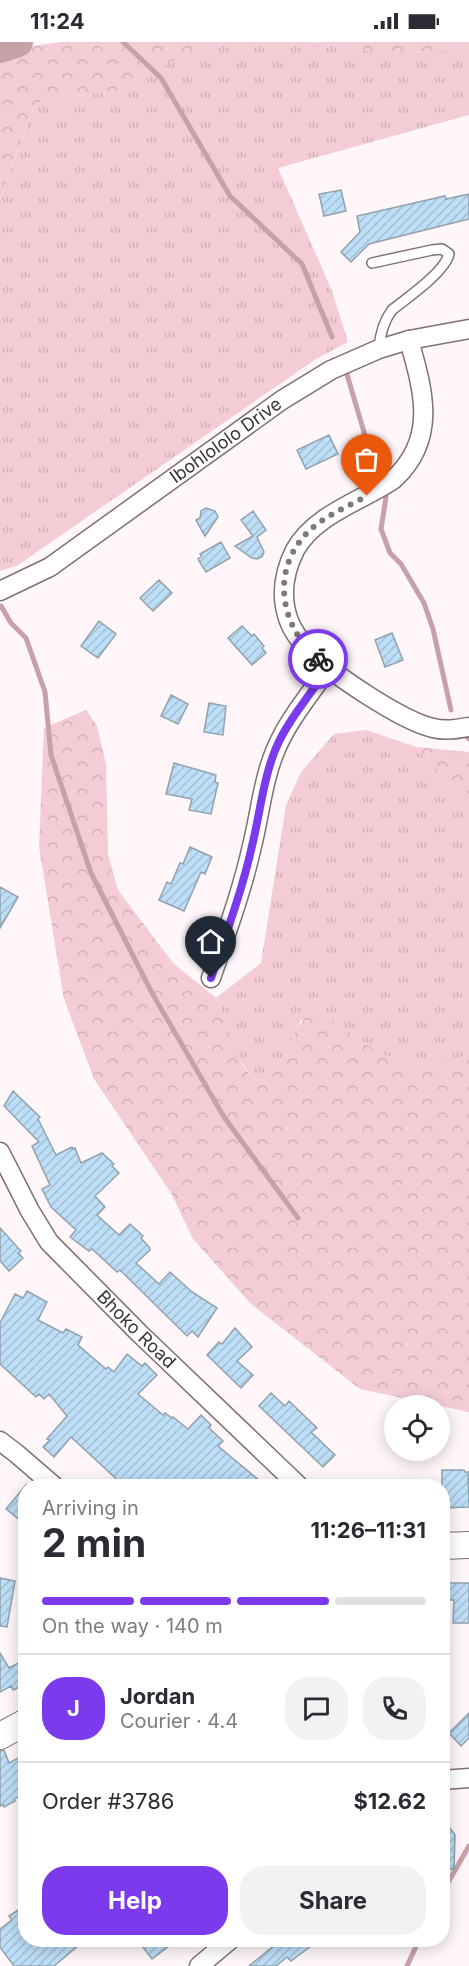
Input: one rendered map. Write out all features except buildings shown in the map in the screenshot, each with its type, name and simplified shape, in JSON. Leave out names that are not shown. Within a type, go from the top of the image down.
[{"type":"street","name":"Ibohlololo Drive","points":[[0,591],[50,567],[282,400],[338,366],[379,349],[409,340],[469,328]]},
{"type":"street","points":[[409,340],[420,377],[424,405],[421,436],[411,459],[394,479],[330,516],[309,531],[296,548],[286,571],[284,594],[289,620],[301,642],[328,668],[413,721],[436,729],[469,727]]},
{"type":"street","points":[[211,978],[241,887],[271,763],[277,747],[286,729],[328,668]]},
{"type":"street","name":"Bhoko Road","points":[[0,1152],[30,1211],[49,1242],[139,1333],[292,1479]]},
{"type":"street","points":[[0,1441],[46,1479]]},
{"type":"street","points":[[450,1546],[469,1545]]},
{"type":"street","points":[[0,1736],[18,1726]]},
{"type":"street","points":[[450,1780],[469,1779]]},
{"type":"street","points":[[199,1966],[222,1947]]},
{"type":"lane","points":[[372,262],[432,250],[442,249],[448,254],[447,261],[435,274],[386,317],[380,336],[379,349]]},
{"type":"green space","points":[[0,42],[21,42],[28,47],[61,42],[213,42],[203,45],[119,91],[42,100],[33,109],[0,200]]},
{"type":"green space","points":[[213,42],[314,42],[371,51],[431,53],[443,51],[455,42],[469,42],[469,115],[278,168],[332,291],[348,342],[316,359],[18,565],[0,571],[0,200],[33,109],[42,100],[119,91],[203,44]]},
{"type":"green space","points":[[314,42],[455,42],[443,51],[431,53],[371,51]]},
{"type":"green space","points":[[86,710],[97,726],[106,764],[108,854],[118,890],[173,963],[216,998],[242,1065],[251,1076],[261,1083],[270,1076],[278,1067],[297,1029],[311,1014],[329,1018],[381,1054],[419,1066],[452,1063],[469,1054],[469,1412],[450,1408],[450,1395],[388,1395],[360,1389],[251,1304],[193,1239],[171,1193],[94,1079],[64,999],[39,847],[44,728]]},
{"type":"green space","points":[[367,730],[416,747],[469,806],[469,1054],[452,1063],[419,1066],[381,1054],[329,1018],[301,1020],[275,1071],[261,1083],[252,1076],[238,1056],[216,998],[261,963],[286,805],[301,772],[334,734]]},
{"type":"green space","points":[[416,747],[469,752],[469,806]]},
{"type":"waterway","points":[[0,48],[18,42]]},
{"type":"waterway","points":[[123,42],[161,78],[230,196],[302,264],[332,337]]},
{"type":"waterway","points":[[346,371],[374,466]]},
{"type":"waterway","points":[[386,497],[381,529],[390,553],[401,564],[424,603],[433,629],[451,710]]},
{"type":"waterway","points":[[1,606],[11,623],[26,638],[45,692],[51,755],[91,873],[152,993],[224,1117],[298,1218]]},
{"type":"waterway","points":[[450,1879],[469,1846]]},
{"type":"waterway","points":[[407,1966],[416,1947]]},
{"type":"way so far","points":[[318,659],[301,642],[289,620],[284,594],[286,571],[296,548],[309,531],[330,516],[367,496]]},
{"type":"route","points":[[211,978],[241,887],[271,763],[277,747],[286,729],[328,668],[318,659]]}]
